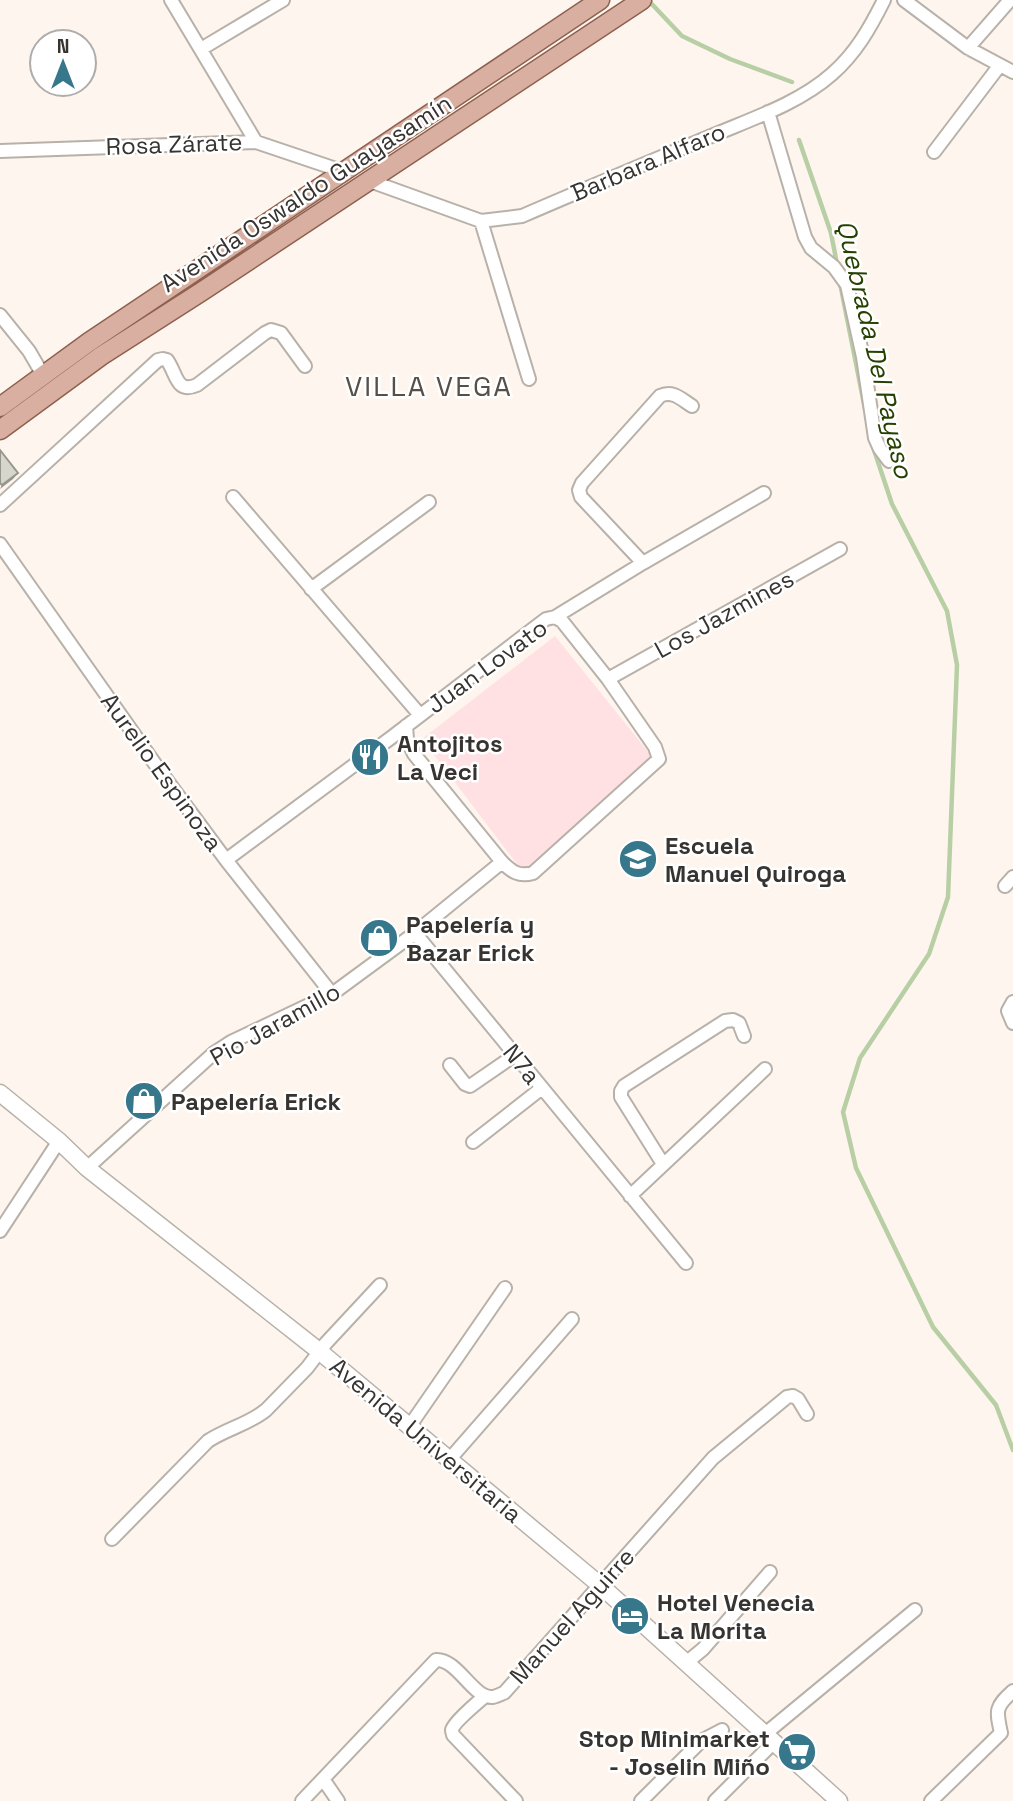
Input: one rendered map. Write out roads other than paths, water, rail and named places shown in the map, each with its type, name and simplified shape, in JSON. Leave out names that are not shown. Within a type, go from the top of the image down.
[{"type":"main road","name":"Avenida Oswaldo Guayasamín","points":[[0,407],[89,342],[600,0]]},
{"type":"main road","name":"Avenida Oswaldo Guayasamín","points":[[0,430],[101,356],[640,1]]},
{"type":"street","points":[[201,49],[283,0]]},
{"type":"street","name":"Barbara Alfaro","points":[[370,181],[481,221],[522,216],[768,112],[810,91],[852,55],[869,30],[884,0]]},
{"type":"street","points":[[904,0],[968,48],[1013,72]]},
{"type":"street","points":[[968,48],[1010,0]]},
{"type":"street","points":[[174,1],[256,142]]},
{"type":"street","points":[[934,152],[999,65]]},
{"type":"street","points":[[768,112],[805,237],[811,248],[834,267],[847,285],[863,357],[875,438],[889,461]]},
{"type":"street","name":"Rosa Zárate","points":[[0,151],[256,142],[342,171]]},
{"type":"street","points":[[481,221],[529,379]]},
{"type":"street","points":[[0,315],[29,351],[43,375]]},
{"type":"street","points":[[0,505],[158,359],[167,360],[180,385],[191,387],[271,330],[281,333],[305,366]]},
{"type":"street","points":[[643,562],[581,497],[579,490],[582,483],[660,396],[672,393],[692,406]]},
{"type":"street","name":"Juan Lovato","points":[[226,860],[546,619],[555,617],[643,562],[764,493]]},
{"type":"street","points":[[233,497],[420,715]]},
{"type":"street","points":[[311,589],[429,502]]},
{"type":"street","name":"Aurelio Espinoza","points":[[0,544],[160,771],[332,994]]},
{"type":"street","name":"Los Jazmines","points":[[608,678],[840,549]]},
{"type":"street","points":[[406,726],[407,739],[414,754],[502,862],[517,874],[533,873],[659,759],[655,747],[608,678],[562,621],[555,617]]},
{"type":"street","name":"Pio Jaramillo","points":[[88,1168],[214,1053],[231,1042],[332,994],[415,933],[502,862]]},
{"type":"street","name":"N7a","points":[[415,933],[686,1263]]},
{"type":"street","points":[[1013,1002],[1008,1011],[1013,1023]]},
{"type":"street","points":[[663,1164],[621,1097],[624,1086],[725,1021],[733,1020],[739,1023],[744,1035]]},
{"type":"street","points":[[450,1065],[465,1084],[470,1086],[515,1055]]},
{"type":"street","points":[[629,1196],[765,1069]]},
{"type":"street","points":[[473,1142],[542,1088]]},
{"type":"street","name":"Avenida Universitaria","points":[[0,1093],[88,1168],[319,1351],[600,1585],[839,1801]]},
{"type":"street","points":[[0,1231],[59,1141]]},
{"type":"street","points":[[112,1539],[208,1441],[259,1415],[307,1368],[319,1351],[380,1285]]},
{"type":"street","points":[[409,1427],[505,1288]]},
{"type":"street","points":[[449,1460],[572,1318]]},
{"type":"street","name":"Manuel Aguirre","points":[[302,1801],[436,1660],[445,1661],[485,1696],[494,1697],[504,1693],[713,1458],[788,1397],[798,1399],[807,1414]]},
{"type":"street","points":[[686,1663],[703,1649],[770,1572]]},
{"type":"street","points":[[715,1801],[770,1738],[915,1610]]},
{"type":"street","points":[[931,1801],[1001,1733],[997,1716],[1000,1702],[1013,1691]]},
{"type":"street","points":[[485,1696],[459,1720],[452,1732],[516,1801]]},
{"type":"street","points":[[641,1801],[701,1741],[722,1730]]},
{"type":"street","points":[[323,1779],[338,1801]]},
{"type":"waterway","name":"Quebrada Del Payaso","points":[[648,0],[682,36],[730,59],[792,82]]},
{"type":"waterway","name":"Quebrada Del Payaso","points":[[799,140],[831,233],[837,264]]},
{"type":"waterway","name":"Quebrada Del Payaso","points":[[840,283],[865,409]]},
{"type":"waterway","name":"Quebrada Del Payaso","points":[[871,441],[892,504],[947,611],[957,665],[948,897],[929,954],[860,1058],[843,1112],[856,1168],[933,1327],[996,1405],[1013,1450]]},
{"type":"place","name":"Antojitos La Veci","points":[[370,757]]},
{"type":"place","name":"Escuela Manuel Quiroga","points":[[638,859]]},
{"type":"place","name":"Papelería y Bazar Erick","points":[[379,938]]},
{"type":"place","name":"Papelería Erick","points":[[144,1101]]},
{"type":"place","name":"Hotel Venecia La Morita","points":[[630,1616]]},
{"type":"place","name":"Stop Minimarket - Joselin Miño","points":[[797,1752]]},
{"type":"district","name":"VILLA VEGA","points":[[429,386]]}]
